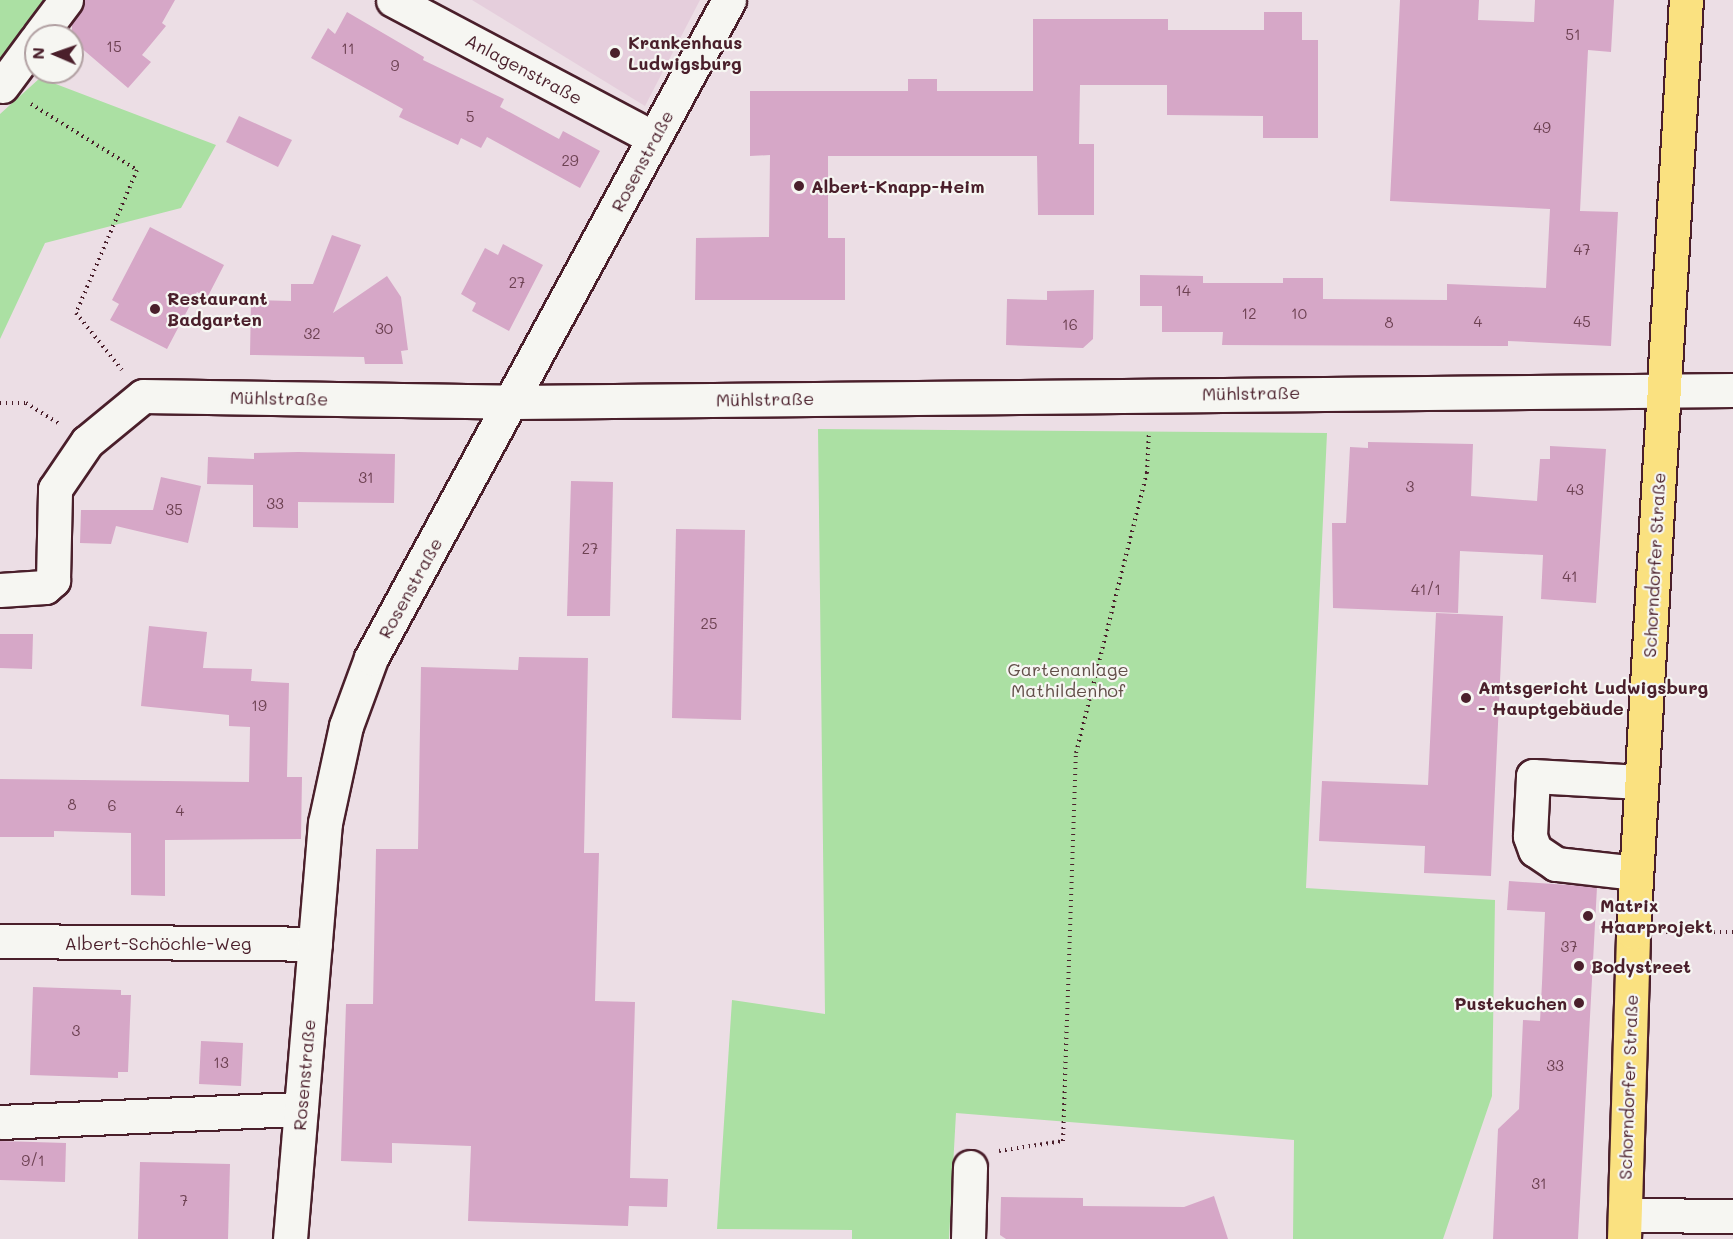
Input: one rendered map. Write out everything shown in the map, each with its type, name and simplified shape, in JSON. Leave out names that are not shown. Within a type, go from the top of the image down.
[{"type":"main road","name":"Schorndorfer Straße","points":[[1625,1227],[1633,932],[1686,0]]},
{"type":"street","points":[[48,24],[66,0]]},
{"type":"street","name":"Anlagenstraße","points":[[393,0],[654,138]]},
{"type":"street","name":"Rosenstraße","points":[[290,1239],[325,823],[346,726],[371,658],[515,402],[729,0]]},
{"type":"street","points":[[2,86],[24,56]]},
{"type":"street","name":"Mühlstraße","points":[[143,396],[515,402],[1664,388],[1733,390]]},
{"type":"street","points":[[0,590],[45,587],[53,580],[55,489],[87,442],[143,396]]},
{"type":"street","points":[[1636,873],[1556,864],[1535,850],[1530,836],[1533,776],[1641,782]]},
{"type":"street","name":"Albert-Schöchle-Weg","points":[[0,941],[315,944]]},
{"type":"street","points":[[0,1122],[301,1109]]},
{"type":"street","points":[[968,1239],[982,1161]]},
{"type":"street","points":[[1625,1227],[1733,1216]]},
{"type":"path","points":[[2,86],[136,170],[76,313],[143,396]]},
{"type":"path","points":[[982,1161],[1000,1150],[1063,1141],[1076,753],[1147,473],[1152,394]]},
{"type":"path","points":[[0,403],[26,403],[87,442]]},
{"type":"path","points":[[1633,932],[1733,932]]},
{"type":"shaded area","name":"Krankenhaus Ludwigsburg","points":[[472,0],[700,0],[645,106]]},
{"type":"green space","points":[[0,0],[50,0],[31,24],[24,24],[24,33],[0,64]]},
{"type":"green space","points":[[33,84],[56,84],[216,145],[181,208],[45,243],[0,339],[0,114]]},
{"type":"green space","name":"Gartenanlage Mathildenhof","points":[[818,429],[1327,433],[1306,888],[1495,900],[1492,1096],[1443,1239],[1293,1239],[1294,1140],[956,1113],[949,1239],[852,1239],[852,1230],[717,1229],[732,1000],[825,1014]]},
{"type":"building","points":[[84,0],[175,0],[162,23],[166,26],[142,55],[151,62],[128,88],[84,50],[84,24],[72,23]]},
{"type":"building","points":[[1400,0],[1479,0],[1478,20],[1534,22],[1535,0],[1614,0],[1611,52],[1588,50],[1580,211],[1618,212],[1611,346],[1508,341],[1508,346],[1222,345],[1223,332],[1162,332],[1162,306],[1140,306],[1140,275],[1203,276],[1203,283],[1283,283],[1283,278],[1323,278],[1323,299],[1447,300],[1447,284],[1546,288],[1550,209],[1390,201]]},
{"type":"building","points":[[347,12],[424,57],[423,60],[504,99],[500,107],[559,139],[563,131],[600,151],[580,188],[487,137],[481,148],[461,138],[458,145],[399,117],[403,109],[311,58],[328,28],[335,34]]},
{"type":"building","name":"Albert-Knapp-Heim","points":[[1264,12],[1302,12],[1302,40],[1318,40],[1318,138],[1263,138],[1263,116],[1167,115],[1167,85],[1080,85],[1079,144],[1094,144],[1094,215],[1038,215],[1037,156],[828,156],[828,238],[845,238],[845,300],[695,300],[696,238],[769,237],[770,155],[750,156],[750,91],[908,91],[908,79],[937,79],[937,91],[1033,91],[1033,19],[1168,19],[1168,30],[1264,30]]},
{"type":"building","points":[[239,116],[292,140],[278,167],[226,142]]},
{"type":"building","points":[[150,227],[224,265],[207,298],[197,292],[167,349],[110,320],[119,304],[112,300]]},
{"type":"building","points":[[332,235],[361,245],[333,313],[387,276],[401,297],[408,350],[401,351],[403,364],[365,364],[364,357],[250,355],[251,300],[291,301],[291,284],[313,284]]},
{"type":"building","points":[[503,244],[543,265],[509,331],[472,311],[476,303],[461,294],[485,248],[498,255]]},
{"type":"building","points":[[1094,290],[1093,339],[1083,348],[1006,345],[1007,299],[1047,300],[1047,291]]},
{"type":"building","points":[[1368,442],[1473,444],[1471,496],[1537,501],[1540,459],[1550,459],[1550,446],[1606,449],[1596,603],[1541,599],[1543,555],[1460,551],[1458,613],[1333,608],[1332,523],[1346,523],[1350,447],[1368,448]]},
{"type":"building","points":[[254,453],[395,454],[394,503],[298,502],[298,528],[253,527],[253,485],[207,484],[208,457],[254,459]]},
{"type":"building","points":[[161,477],[201,486],[188,543],[116,526],[111,544],[80,543],[81,510],[153,510]]},
{"type":"building","points":[[571,481],[613,482],[610,616],[567,616]]},
{"type":"building","points":[[676,529],[745,530],[741,720],[672,718]]},
{"type":"building","name":"Amtsgericht Ludwigsburg - Hauptgebäude","points":[[1436,613],[1503,616],[1491,876],[1424,873],[1425,846],[1319,841],[1322,781],[1428,785]]},
{"type":"building","points":[[149,626],[207,632],[203,668],[252,669],[251,681],[289,683],[287,777],[302,777],[301,839],[165,840],[165,896],[131,895],[131,833],[54,831],[54,837],[0,837],[0,779],[249,782],[250,727],[229,726],[229,715],[141,706]]},
{"type":"building","points":[[0,634],[33,634],[32,669],[0,668]]},
{"type":"building","points":[[519,657],[588,658],[584,853],[599,853],[595,1001],[635,1002],[630,1178],[668,1179],[667,1207],[629,1206],[628,1226],[468,1221],[471,1146],[392,1143],[392,1163],[341,1161],[346,1004],[373,1004],[376,849],[418,849],[421,667],[518,670]]},
{"type":"building","points":[[1509,881],[1597,887],[1578,1239],[1493,1239],[1498,1129],[1519,1109],[1523,1020],[1540,1021],[1542,983],[1545,912],[1507,910]]},
{"type":"building","points":[[33,987],[121,990],[121,995],[131,995],[128,1072],[118,1072],[118,1078],[30,1075]]},
{"type":"building","points":[[201,1041],[243,1043],[241,1086],[199,1084]]},
{"type":"building","points":[[0,1141],[66,1143],[65,1182],[0,1180]]},
{"type":"building","points":[[140,1162],[230,1164],[228,1239],[138,1239]]},
{"type":"building","points":[[1214,1196],[1228,1239],[1006,1239],[1000,1235],[1001,1197],[1083,1198],[1083,1206],[1184,1207]]},
{"type":"place","name":"Krankenhaus Ludwigsburg","points":[[615,53]]},
{"type":"place","name":"Albert-Knapp-Heim","points":[[799,186]]},
{"type":"place","name":"Restaurant Badgarten","points":[[155,309]]},
{"type":"place","name":"Amtsgericht Ludwigsburg - Hauptgebäude","points":[[1466,698]]},
{"type":"place","name":"Matrix Haarprojekt","points":[[1588,916]]},
{"type":"place","name":"Bodystreet","points":[[1579,966]]},
{"type":"place","name":"Pustekuchen","points":[[1579,1003]]}]
